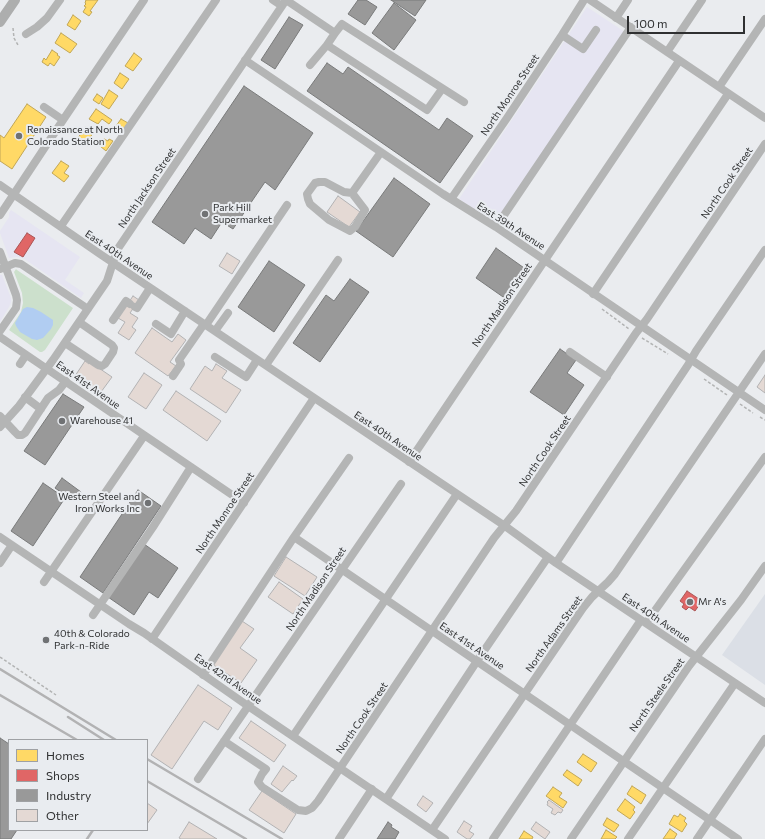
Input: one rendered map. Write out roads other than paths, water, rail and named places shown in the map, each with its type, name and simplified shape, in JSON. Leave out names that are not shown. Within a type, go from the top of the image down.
[{"type":"main road","points":[[0,22],[15,0]]},
{"type":"street","points":[[26,34],[47,18],[60,0]]},
{"type":"street","points":[[0,215],[62,120],[144,0]]},
{"type":"street","points":[[61,226],[216,0]]},
{"type":"street","points":[[273,0],[284,2],[335,33]]},
{"type":"street","name":"North Monroe Street","points":[[451,199],[507,118],[584,0]]},
{"type":"street","points":[[590,0],[765,118]]},
{"type":"street","points":[[616,18],[628,0]]},
{"type":"street","points":[[667,52],[702,0]]},
{"type":"street","name":"North Jackson Street","points":[[2,422],[25,397],[46,369],[107,281],[117,250],[284,2]]},
{"type":"street","points":[[719,87],[765,18]]},
{"type":"street","points":[[310,65],[342,24],[464,102]]},
{"type":"street","points":[[496,227],[631,28]]},
{"type":"street","points":[[562,35],[583,49],[596,30]]},
{"type":"street","points":[[327,45],[427,110],[442,89]]},
{"type":"street","name":"East 39th Avenue","points":[[245,60],[451,199],[496,227],[691,360],[739,393],[762,414]]},
{"type":"street","name":"North Madison Street","points":[[409,462],[679,61]]},
{"type":"street","points":[[593,294],[728,94]]},
{"type":"street","points":[[44,107],[62,120]]},
{"type":"street","name":"North Cook Street","points":[[224,741],[266,769],[258,782],[262,787],[298,810],[306,811],[318,802],[494,538],[516,511],[765,144]]},
{"type":"street","points":[[352,193],[381,152]]},
{"type":"street","points":[[325,182],[344,192],[352,193],[365,210],[355,227],[350,231],[329,220],[310,204],[307,194],[315,183],[325,182]]},
{"type":"street","name":"East 40th Avenue","points":[[0,185],[150,288],[505,526],[556,563],[765,703]]},
{"type":"street","points":[[174,376],[182,364],[180,360],[286,205]]},
{"type":"street","points":[[556,563],[765,250]]},
{"type":"street","points":[[0,252],[3,268],[16,295],[17,304],[0,332]]},
{"type":"street","points":[[266,365],[338,260]]},
{"type":"street","points":[[3,268],[15,263],[21,264],[88,309]]},
{"type":"street","points":[[113,320],[126,301],[136,308],[150,288]]},
{"type":"street","points":[[156,324],[171,334],[185,311]]},
{"type":"street","points":[[215,331],[228,312]]},
{"type":"street","points":[[65,343],[98,365],[102,366],[105,364],[114,348],[112,345],[79,322]]},
{"type":"street","name":"East 41st Avenue","points":[[0,337],[244,503]]},
{"type":"street","points":[[570,352],[606,377]]},
{"type":"street","name":"North Adams Street","points":[[432,830],[583,608],[615,574],[765,354]]},
{"type":"street","points":[[20,364],[26,355]]},
{"type":"street","points":[[215,357],[246,377],[257,360]]},
{"type":"street","points":[[2,422],[18,435],[22,435],[25,433],[48,398],[59,390],[66,381]]},
{"type":"street","points":[[25,397],[41,409]]},
{"type":"street","name":"North Monroe Street","points":[[152,639],[314,398]]},
{"type":"street","points":[[44,582],[144,436]]},
{"type":"street","points":[[494,839],[570,725],[765,457]]},
{"type":"street","points":[[203,674],[294,537],[349,458]]},
{"type":"street","points":[[93,615],[191,468]]},
{"type":"street","name":"North Madison Street","points":[[198,779],[401,484]]},
{"type":"street","points":[[293,736],[457,494]]},
{"type":"street","name":"East 42nd Avenue","points":[[0,537],[445,839]]},
{"type":"street","name":"East 41st Avenue","points":[[294,537],[738,839]]},
{"type":"street","points":[[0,563],[12,545]]},
{"type":"street","points":[[386,799],[476,661],[548,557]]},
{"type":"street","name":"North Steele Street","points":[[571,839],[696,656],[734,610],[765,566]]},
{"type":"street","points":[[628,839],[735,683]]},
{"type":"street","points":[[697,839],[765,739]]},
{"type":"street","points":[[339,839],[372,790]]},
{"type":"water","points":[[27,307],[41,312],[53,320],[51,329],[43,338],[37,340],[32,339],[20,332],[16,326],[15,323],[23,309]]},
{"type":"railway","points":[[0,669],[114,739]]},
{"type":"railway","points":[[0,695],[75,739]]},
{"type":"railway","points":[[68,717],[102,739]]},
{"type":"railway","points":[[148,760],[282,839]]},
{"type":"railway","points":[[148,782],[246,839]]},
{"type":"railway","points":[[87,839],[92,831]]},
{"type":"place","name":"Renaissance at North Colorado Station","points":[[19,136]]},
{"type":"place","name":"Park Hill Supermarket","points":[[205,214]]},
{"type":"place","name":"Warehouse 41","points":[[62,421]]},
{"type":"place","name":"Western Steel and Iron Works Inc","points":[[148,503]]},
{"type":"place","name":"Mr A's","points":[[690,602]]},
{"type":"place","name":"40th & Colorado Park-n-Ride","points":[[46,640]]}]
